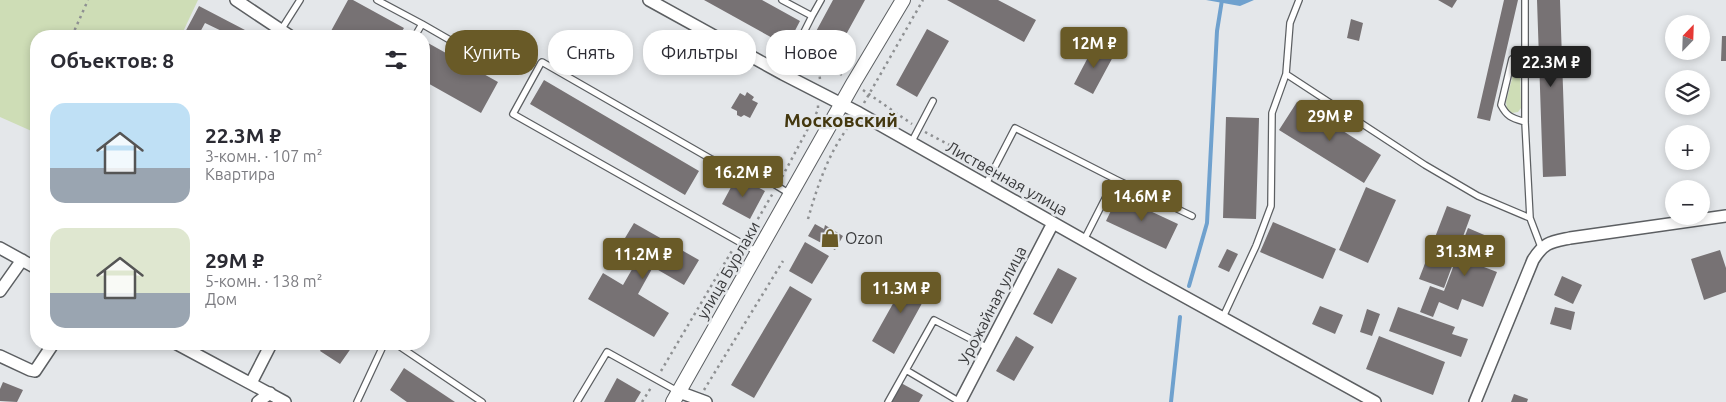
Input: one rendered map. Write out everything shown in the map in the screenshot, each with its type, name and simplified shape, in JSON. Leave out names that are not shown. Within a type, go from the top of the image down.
[{"type":"street","points":[[236,0],[281,30]]},
{"type":"street","name":"Лиственная улица","points":[[649,0],[766,65]]},
{"type":"street","name":"улица Бурлаки","points":[[676,397],[903,0]]},
{"type":"street","name":"Лиственная улица","points":[[784,75],[859,113],[911,143],[988,181],[1053,223],[1375,402]]},
{"type":"street","points":[[1475,402],[1533,260],[1541,248],[1553,242],[1570,238],[1726,216]]},
{"type":"street","name":"Урожайная улица","points":[[960,402],[1053,223]]},
{"type":"street","points":[[0,248],[30,265]]},
{"type":"street","points":[[0,291],[22,260]]},
{"type":"street","points":[[0,356],[35,371],[49,350]]},
{"type":"street","points":[[188,350],[285,402]]},
{"type":"street","points":[[250,383],[268,350]]},
{"type":"street","points":[[258,402],[270,394]]},
{"type":"street","points":[[676,397],[702,400]]},
{"type":"lane","points":[[286,30],[300,0]]},
{"type":"lane","points":[[378,0],[445,37]]},
{"type":"lane","points":[[782,0],[812,16]]},
{"type":"lane","points":[[806,28],[821,0]]},
{"type":"lane","points":[[1223,318],[1272,206],[1272,113],[1286,74],[1290,23],[1299,0]]},
{"type":"lane","points":[[1525,0],[1525,122],[1530,218],[1541,248]]},
{"type":"lane","points":[[418,30],[422,24]]},
{"type":"lane","points":[[1525,50],[1512,59],[1501,105],[1505,113],[1512,118],[1525,122]]},
{"type":"lane","points":[[758,252],[513,114],[542,62],[711,159],[769,181],[791,195]]},
{"type":"lane","points":[[1286,74],[1425,165],[1478,196],[1530,218]]},
{"type":"lane","points":[[911,143],[933,101]]},
{"type":"lane","points":[[988,181],[1016,128],[1192,216]]},
{"type":"lane","points":[[1084,240],[1115,179]]},
{"type":"lane","points":[[888,402],[934,320],[988,348]]},
{"type":"lane","points":[[357,402],[381,350]]},
{"type":"lane","points":[[405,350],[482,402]]},
{"type":"lane","points":[[576,402],[607,352],[656,379],[676,397]]},
{"type":"lane","points":[[906,370],[960,402]]},
{"type":"path","points":[[75,30],[88,0]]},
{"type":"path","points":[[808,219],[816,190],[826,165],[844,132],[859,113],[923,0]]},
{"type":"path","points":[[642,402],[738,241],[749,235],[818,110],[820,94],[816,50],[806,28]]},
{"type":"path","points":[[869,95],[918,128],[974,158],[988,181]]},
{"type":"path","points":[[702,400],[783,261]]},
{"type":"green space","points":[[0,0],[198,0],[184,30],[30,30],[30,130],[0,117]]},
{"type":"green space","points":[[1516,63],[1520,69],[1521,108],[1518,112],[1512,113],[1507,109],[1506,102]]},
{"type":"water","points":[[1206,0],[1254,0],[1240,6]]},
{"type":"building","points":[[348,0],[353,0],[404,28],[403,30],[332,30]]},
{"type":"building","points":[[704,0],[762,0],[800,21],[795,30],[766,30],[766,34]]},
{"type":"building","points":[[833,0],[865,0],[849,30],[817,30]]},
{"type":"building","points":[[947,0],[998,0],[1036,20],[1024,42]]},
{"type":"building","points":[[1438,0],[1457,0],[1452,8]]},
{"type":"building","points":[[1504,0],[1518,0],[1490,121],[1477,118]]},
{"type":"building","points":[[1537,0],[1560,0],[1566,176],[1543,177]]},
{"type":"building","points":[[199,6],[245,30],[220,30],[205,23],[201,30],[186,30]]},
{"type":"building","points":[[1351,19],[1363,23],[1359,41],[1347,38]]},
{"type":"building","points":[[927,29],[949,41],[917,97],[896,85]]},
{"type":"building","points":[[1722,36],[1726,36],[1726,61],[1721,61]]},
{"type":"building","points":[[430,44],[445,52],[445,75],[485,75],[498,82],[481,113],[430,84]]},
{"type":"building","points":[[1095,44],[1114,55],[1093,94],[1074,84]]},
{"type":"building","points":[[544,80],[699,171],[685,195],[530,104]]},
{"type":"building","points":[[747,92],[754,97],[752,100],[758,103],[750,118],[744,115],[741,117],[737,115],[737,111],[731,108],[740,93],[745,96]]},
{"type":"building","points":[[1297,102],[1381,155],[1364,183],[1279,130]]},
{"type":"building","points":[[1226,117],[1259,118],[1256,219],[1223,218]]},
{"type":"building","points":[[737,176],[765,191],[750,219],[722,204]]},
{"type":"building","points":[[1366,187],[1396,200],[1368,263],[1339,250]]},
{"type":"building","points":[[1118,196],[1178,224],[1166,249],[1106,221]]},
{"type":"building","points":[[1447,206],[1471,215],[1444,288],[1419,279]]},
{"type":"building","points":[[1273,222],[1336,249],[1323,279],[1260,252]]},
{"type":"building","points":[[634,223],[699,260],[684,285],[653,267],[638,294],[669,313],[654,337],[588,299],[603,273],[623,285],[638,259],[619,248]]},
{"type":"building","points":[[815,224],[824,229],[825,225],[843,236],[835,250],[808,236]]},
{"type":"building","points":[[1468,228],[1489,237],[1485,248],[1491,250],[1484,267],[1497,272],[1483,307],[1462,299],[1458,310],[1439,302],[1433,317],[1420,312],[1430,286],[1444,291]]},
{"type":"building","points":[[805,242],[829,256],[812,284],[789,271]]},
{"type":"building","points":[[1227,249],[1238,254],[1229,272],[1218,267]]},
{"type":"building","points":[[1720,250],[1726,268],[1726,292],[1704,300],[1691,259]]},
{"type":"building","points":[[1058,268],[1077,278],[1052,324],[1033,314]]},
{"type":"building","points":[[909,275],[931,287],[894,354],[872,341]]},
{"type":"building","points":[[1562,276],[1582,285],[1573,304],[1554,295]]},
{"type":"building","points":[[790,286],[812,299],[754,398],[731,385]]},
{"type":"building","points":[[1320,306],[1343,315],[1335,334],[1312,324]]},
{"type":"building","points":[[1398,307],[1455,327],[1452,334],[1468,339],[1461,357],[1389,331]]},
{"type":"building","points":[[1555,307],[1575,312],[1571,330],[1550,324]]},
{"type":"building","points":[[1367,309],[1380,314],[1372,336],[1360,332]]},
{"type":"building","points":[[1016,336],[1034,347],[1014,381],[996,371]]},
{"type":"building","points":[[1379,336],[1445,362],[1433,395],[1366,369]]},
{"type":"building","points":[[321,350],[350,350],[340,364]]},
{"type":"building","points":[[404,368],[455,402],[407,402],[390,390]]},
{"type":"building","points":[[617,378],[641,392],[635,402],[604,402]]},
{"type":"building","points":[[3,382],[23,390],[17,402],[0,401],[0,389]]},
{"type":"building","points":[[901,383],[923,395],[919,402],[891,402]]},
{"type":"building","points":[[1514,394],[1528,399],[1527,402],[1511,402]]},
{"type":"waterway","points":[[1189,286],[1207,223],[1217,31],[1222,0]]},
{"type":"waterway","points":[[1171,402],[1180,317]]},
{"type":"place","name":"Ozon","points":[[830,238]]},
{"type":"district","name":"Московский","points":[[841,120]]}]
